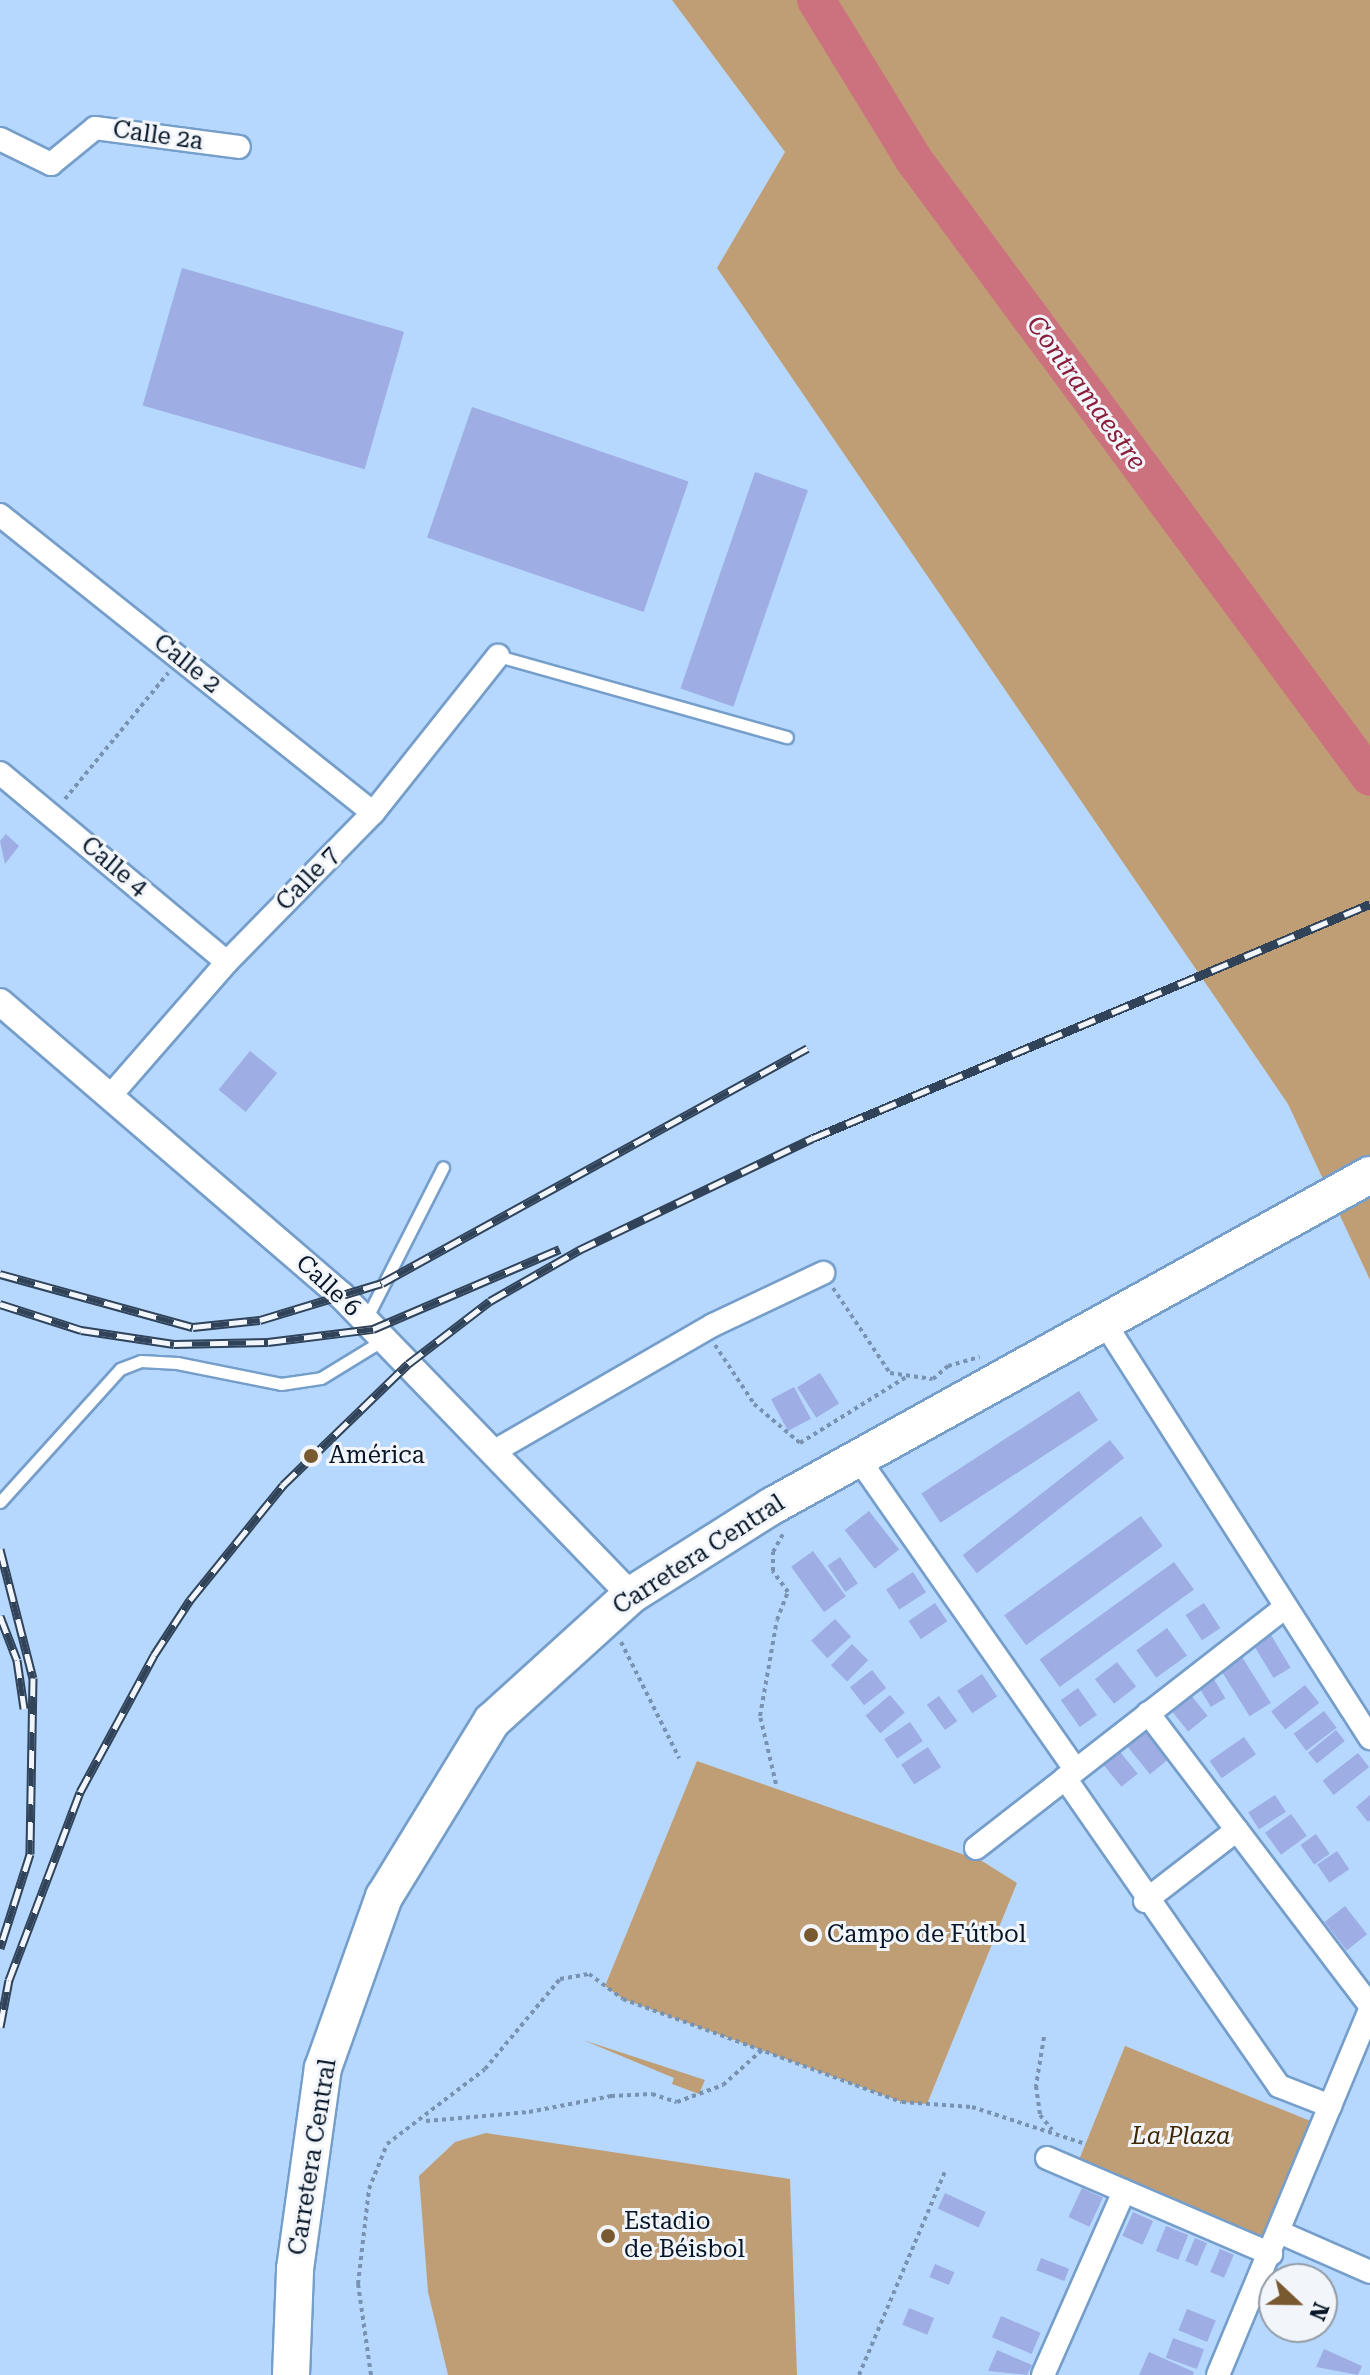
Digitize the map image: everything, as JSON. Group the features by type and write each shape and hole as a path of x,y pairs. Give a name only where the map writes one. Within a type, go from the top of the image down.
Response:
{"highway":[{"name":"Carretera Central","path":"291,2375 295,2269 323,2068 384,1897 492,1721 619,1605 858,1458 1370,1175"}],"street":[{"name":"Calle 2a","path":"0,139 51,164 95,128 239,147"},
{"name":"Calle 2","path":"0,515 373,813"},
{"name":"Calle 7","path":"111,1095 227,962 373,813 498,656"},
{"name":"Calle 4","path":"0,773 227,962"},
{"name":"Calle 6","path":"0,1002 111,1095 375,1330 493,1452 619,1605"},
{"path":"493,1452 702,1332 823,1273"},
{"path":"1104,1322 1284,1608 1370,1738"},
{"path":"858,1458 1070,1774 1145,1901 1279,2086 1330,2106"},
{"path":"976,1848 1284,1608"},
{"path":"1148,1713 1370,2007 1271,2254 1218,2375"},
{"path":"1145,1901 1237,1830"},
{"path":"1047,2158 1271,2254"},
{"path":"1043,2375 1124,2191"},
{"path":"1279,2232 1370,2272"}],"lane":[{"path":"498,656 787,737"},
{"path":"0,1502 120,1369 141,1361 177,1363 281,1384 321,1378 375,1330 443,1167"}],"path":[{"path":"51,815 180,659"},
{"path":"823,1273 890,1373 933,1379 948,1366 985,1355"},
{"path":"702,1332 770,1422 800,1443 906,1377"},
{"path":"776,1784 760,1716 777,1620 788,1592 773,1571 773,1552 796,1524"},
{"path":"619,1605 679,1758"},
{"path":"371,2375 358,2284 369,2189 387,2144 424,2122 485,2069 560,1979 589,1974 623,1999 902,2102 972,2107 1086,2144"},
{"path":"1044,2037 1038,2099 1053,2132"},
{"path":"424,2122 529,2112 611,2096 652,2094 677,2102 723,2085 762,2050"},
{"path":"859,2375 945,2171"}],"green space":[{"path":"672,0 1370,0 1370,1280 1288,1104 717,268 785,152"},
{"name":"Campo de Fútbol","path":"697,1761 982,1861 1017,1883 927,2104 902,2102 623,1999 605,1986"},
{"path":"583,2040 705,2080 699,2094 672,2084 674,2078"},
{"name":"La Plaza","path":"1125,2046 1310,2121 1262,2240 1077,2165"},
{"name":"Estadio de Béisbol","path":"486,2133 790,2179 797,2375 448,2375 428,2292 419,2176 455,2142"}],"building":[{"path":"182,268 404,332 365,469 143,405"},
{"path":"472,407 689,482 644,612 427,537"},
{"path":"755,472 808,490 733,707 680,689"},
{"path":"6,834 19,846 5,864 0,841"},
{"path":"250,1051 277,1073 246,1112 219,1090"},
{"path":"820,1373 839,1404 816,1418 797,1387"},
{"path":"794,1387 811,1419 788,1431 771,1399"},
{"path":"1079,1391 1098,1420 940,1523 921,1493"},
{"path":"1110,1440 1124,1458 977,1573 963,1555"},
{"path":"869,1511 899,1550 875,1569 845,1530"},
{"path":"1141,1516 1163,1546 1026,1645 1004,1615"},
{"path":"813,1551 846,1596 824,1612 791,1567"},
{"path":"840,1557 858,1584 845,1592 828,1565"},
{"path":"1174,1562 1194,1590 1060,1687 1040,1660"},
{"path":"913,1572 926,1592 899,1610 886,1589"},
{"path":"935,1603 947,1621 921,1639 908,1621"},
{"path":"1204,1603 1220,1628 1202,1640 1186,1615"},
{"path":"835,1619 851,1637 827,1658 811,1640"},
{"path":"1167,1628 1187,1656 1156,1678 1136,1650"},
{"path":"1268,1630 1291,1668 1274,1678 1251,1640"},
{"path":"852,1644 868,1660 847,1681 831,1665"},
{"path":"1239,1652 1271,1703 1250,1716 1218,1665"},
{"path":"1117,1662 1136,1686 1114,1704 1095,1679"},
{"path":"872,1670 886,1688 864,1705 850,1687"},
{"path":"982,1674 997,1696 972,1713 957,1691"},
{"path":"1212,1676 1225,1698 1211,1707 1197,1685"},
{"path":"1305,1685 1319,1703 1285,1730 1271,1711"},
{"path":"1078,1688 1097,1715 1080,1727 1061,1700"},
{"path":"1190,1694 1208,1716 1188,1731 1171,1710"},
{"path":"890,1695 905,1713 880,1733 865,1716"},
{"path":"939,1696 957,1721 945,1730 927,1705"},
{"path":"1324,1711 1337,1728 1306,1751 1294,1734"},
{"path":"910,1722 923,1741 897,1758 884,1739"},
{"path":"1142,1728 1168,1760 1150,1774 1124,1742"},
{"path":"1336,1730 1345,1741 1317,1764 1308,1753"},
{"path":"1244,1737 1256,1754 1222,1778 1210,1761"},
{"path":"928,1747 941,1767 914,1785 901,1764"},
{"path":"1117,1748 1138,1774 1121,1787 1101,1761"},
{"path":"1358,1753 1369,1767 1334,1795 1323,1781"},
{"path":"1275,1795 1286,1812 1259,1829 1248,1812"},
{"path":"1370,1795 1370,1820 1368,1822 1356,1807"},
{"path":"1291,1814 1307,1836 1281,1855 1265,1833"},
{"path":"1316,1834 1330,1854 1314,1865 1300,1845"},
{"path":"1337,1851 1349,1869 1329,1883 1317,1864"},
{"path":"1345,1906 1367,1934 1347,1950 1325,1922"},
{"path":"1082,2188 1103,2198 1089,2227 1068,2217"},
{"path":"945,2193 986,2212 979,2227 938,2208"},
{"path":"1133,2212 1153,2221 1143,2245 1122,2236"},
{"path":"1166,2226 1188,2235 1178,2260 1156,2251"},
{"path":"1195,2238 1207,2243 1197,2266 1185,2261"},
{"path":"1220,2249 1234,2255 1224,2278 1210,2272"},
{"path":"1041,2258 1069,2269 1064,2281 1036,2270"},
{"path":"935,2264 954,2272 949,2285 930,2277"},
{"path":"909,2308 934,2318 927,2335 902,2325"},
{"path":"1187,2309 1216,2321 1207,2342 1178,2330"},
{"path":"1001,2316 1041,2333 1032,2354 992,2337"},
{"path":"1173,2338 1204,2349 1197,2369 1166,2358"},
{"path":"1324,2349 1362,2366 1358,2375 1316,2367"},
{"path":"997,2350 1032,2365 1027,2375 988,2371"},
{"path":"1149,2352 1194,2372 1193,2375 1139,2375"}],"waterway":[{"name":"Contramaestre","path":"816,0 914,160 1370,777"}],"railway":[{"path":"0,2027 9,1980 80,1792 154,1655 190,1600 283,1485 408,1364 490,1301 579,1250 813,1138 1370,904"},
{"path":"0,1274 193,1327 260,1320 382,1283 807,1048"},
{"path":"0,1304 81,1330 174,1344 268,1342 373,1329 560,1249"},
{"path":"0,1549 33,1678 30,1854 0,1948"},
{"path":"0,1616 17,1660 24,1708"}],"place":[{"name":"América","path":"311,1456"},
{"name":"Campo de Fútbol","path":"811,1935"},
{"name":"Estadio de Béisbol","path":"608,2236"}]}
